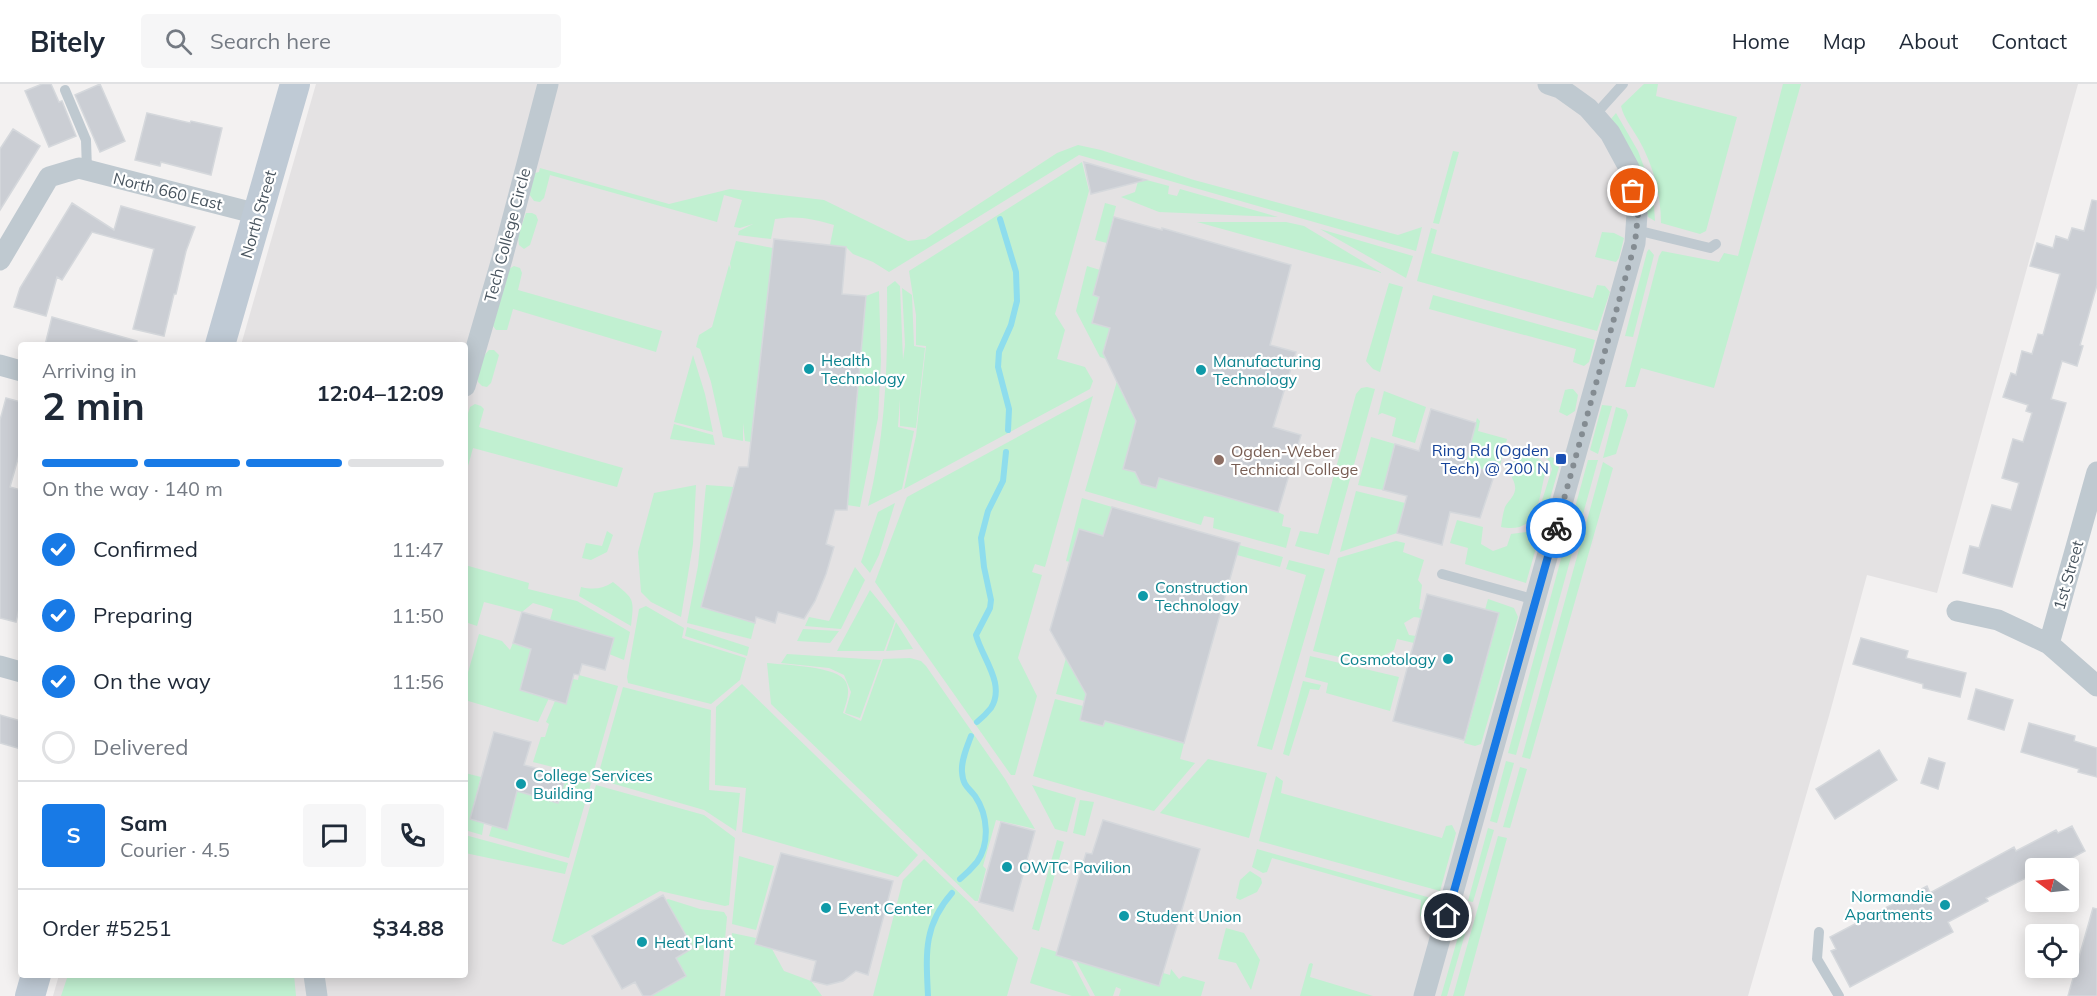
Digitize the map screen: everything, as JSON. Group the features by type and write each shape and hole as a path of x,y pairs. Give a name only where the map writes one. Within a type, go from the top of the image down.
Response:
{"main road":[{"name":"North Street","path":"221,342 295,84"},
{"path":"30,996 35,978"}],"street":[{"name":"Tech College Circle","path":"468,376 502,259 548,84"},
{"path":"1424,996 1635,243 1638,214 1629,168 1610,134 1595,115 1560,88 1548,84"},
{"name":"North 660 East","path":"83,169 258,214"},
{"path":"0,260 49,177 83,169"},
{"path":"0,365 18,370"},
{"name":"1st Street","path":"2049,644 2097,472"},
{"path":"1958,611 1998,620 2049,644 2097,686"},
{"path":"0,666 18,671"},
{"path":"314,978 317,996"}],"lane":[{"path":"1595,115 1623,84"},
{"path":"65,90 86,140 83,169"},
{"path":"1636,230 1710,248 1716,244"},
{"path":"1442,574 1536,600"},
{"path":"1819,932 1817,959 1839,996"}],"shaded area":[{"name":"Ogden-Weber Technical College","path":"316,84 2078,84 1937,593 1867,575 1748,996 53,996 58,978 468,978 468,342 242,342"}],"green space":[{"path":"1644,84 1658,84 1656,96 1737,117 1706,231 1700,234 1661,223 1660,201 1652,170 1621,106"},
{"path":"1783,84 1801,84 1714,388 1641,368 1635,387 1625,387 1662,251 1719,262 1724,253 1738,256"},
{"path":"1616,113 1638,151 1653,191 1655,221 1648,217 1641,179 1611,119"},
{"path":"1078,145 1101,150 1194,180 1398,235 1422,227 1416,251 1079,155 889,272 853,254 846,247 830,245 834,225 819,221 798,218 775,219 771,239 738,235 739,231 753,224 740,228 734,227 742,200 724,195 717,222 550,175 544,198 540,202 534,201 529,194 535,173 539,172 540,168 669,204 730,189 824,200 908,241 925,239 1057,153"},
{"path":"1453,151 1459,152 1439,224 1433,223"},
{"path":"1082,162 1089,191 1055,314 1065,330 1057,359 1085,367 1093,381 1090,389 904,489 916,436 926,346 916,345 916,315 909,271"},
{"path":"1139,178 1169,186 1168,194 1177,196 1180,189 1278,217 1159,212 1121,197 1135,192"},
{"path":"1105,203 1116,206 1107,243 1095,240"},
{"path":"526,213 536,215 538,220 530,245 524,249 519,245 518,236"},
{"path":"1197,222 1286,222 1304,226 1382,273"},
{"path":"1431,228 1437,230 1431,253 1593,298 1597,285 1605,286 1610,292 1597,331 1417,281"},
{"path":"1320,229 1413,256 1406,278"},
{"path":"1602,232 1614,233 1624,238 1616,262 1595,257"},
{"path":"736,241 773,248 751,442 745,441 743,423 743,441 723,437 711,382 700,349 696,347 699,335 712,327 729,265 731,270 730,263"},
{"path":"1649,249 1654,255 1633,337 1625,336 1647,252"},
{"path":"514,266 520,268 522,273 518,290 662,331 656,352 513,309 507,330 496,330 493,326 509,269"},
{"path":"1087,266 1100,270 1093,295 1099,297 1092,323 1110,328 1104,349 1108,351 1106,359 1100,357 1076,311"},
{"path":"895,281 900,286 903,360 905,345 902,288 912,295 914,346 925,348 916,428 900,426 900,399 898,427 914,431 902,489 868,506 879,452 885,397 887,287"},
{"path":"1389,283 1403,287 1380,372 1373,369 1366,361"},
{"path":"879,291 881,361 878,418 860,507 847,505 866,296"},
{"path":"1433,295 1595,340 1589,362 1584,366 1573,362 1576,349 1429,309"},
{"path":"489,350 494,350 499,355 491,383 487,387 478,382 478,378 482,361"},
{"path":"693,355 705,394 713,432 674,422"},
{"path":"1117,381 1137,423 1135,472 1141,484 1156,488 1159,478 1278,512 1284,515 1282,526 1291,528 1286,548 1213,528 1214,518 1204,516 1201,525 1085,491"},
{"path":"1361,388 1375,389 1329,555 1295,546 1300,531 1318,534 1356,394"},
{"path":"1573,389 1578,395 1575,411 1567,416 1559,412 1565,390"},
{"path":"1384,391 1426,407 1415,443 1392,436 1396,418 1382,413 1378,415"},
{"path":"1093,396 1045,567 1035,564 1032,572 1042,575 1018,658 1037,696 1015,775 1011,775 875,582 907,497"},
{"path":"475,404 484,409 479,427 623,468 617,487 473,448 468,466 470,407"},
{"path":"1602,405 1612,406 1598,454 1590,450"},
{"path":"1616,407 1626,410 1628,415 1616,454 1603,458"},
{"path":"1477,418 1480,421 1478,431 1507,439 1498,473 1465,465"},
{"path":"674,424 713,435 715,445 670,439"},
{"path":"1371,437 1395,444 1383,490 1358,485"},
{"path":"1541,454 1554,458 1553,464 1559,467 1526,583 1465,564 1468,548 1450,543 1457,520 1483,527 1481,544 1493,551 1507,546 1511,534 1526,532 1534,526 1552,469 1549,461"},
{"path":"1521,456 1537,458 1545,466 1539,502 1530,520 1523,525 1514,528 1501,527 1505,507 1515,490 1510,474 1511,466"},
{"path":"1588,460 1598,460 1516,755 1508,753"},
{"path":"1603,462 1613,468 1530,759 1522,757"},
{"path":"696,485 693,544 681,617 651,602 641,592 638,552 654,493"},
{"path":"706,485 734,487 702,607 755,623 751,639 687,623 698,566"},
{"path":"1356,491 1405,503 1397,533 1340,552"},
{"path":"1082,498 1112,507 1103,536 1079,529 1070,562 1066,561"},
{"path":"895,503 879,555 870,573 861,562 878,512"},
{"path":"607,531 613,535 607,552 591,560 582,558 586,543 602,546"},
{"path":"1396,541 1405,543 1403,552 1424,560 1418,580 1422,585 1419,609 1423,610 1421,618 1414,617 1404,623 1409,635 1416,636 1414,643 1397,639 1394,650 1370,664 1313,651 1338,558"},
{"path":"1239,545 1283,557 1280,567 1237,555"},
{"path":"1289,560 1325,569 1272,750 1257,746 1306,575 1286,569"},
{"path":"468,566 529,583 528,589 577,601 630,632 624,660 609,654 613,638 550,620 553,609 533,603 522,612 484,602 477,626 468,623"},
{"path":"855,567 865,580 841,629 805,626 809,617 829,621"},
{"path":"613,582 631,600 633,610 631,626 579,596 581,587 598,588"},
{"path":"870,590 895,621 884,651 837,651"},
{"path":"1488,599 1514,608 1518,617 1481,744 1475,746 1464,743 1499,614 1485,610"},
{"path":"646,606 684,628 682,638 746,658 740,680 711,704 628,683 627,677 639,609"},
{"path":"896,622 913,649 886,651"},
{"path":"687,627 749,647 747,656 685,636"},
{"path":"803,629 839,631 830,643 797,641"},
{"path":"479,634 502,641 510,650 513,643 531,649 520,690 549,698 538,722 468,701 468,672"},
{"path":"787,654 881,660 860,718 845,713 851,692 844,675 829,668 781,663"},
{"path":"1310,656 1399,677 1390,711 1326,693 1328,683 1305,677"},
{"path":"910,658 921,661 926,666 1005,779 1035,829 996,820 983,866 986,869 978,901 975,901 771,704 767,663 822,669 841,677 846,682 848,694 843,713 861,721 883,659"},
{"path":"1066,658 1086,694 1085,701 1056,694"},
{"path":"579,675 618,686 592,777 533,762 541,737 545,737 549,724 546,722 555,701 566,704 573,679 578,680"},
{"path":"1303,681 1321,685 1319,690 1310,689 1289,756 1283,754"},
{"path":"742,684 918,855 898,877 742,832 746,788 715,785 716,707"},
{"path":"623,687 711,710 709,790 740,793 736,831 704,810 597,779"},
{"path":"1055,699 1083,706 1080,721 1103,726 1106,718 1116,721 1117,724 1184,743 1180,759 1195,763 1154,811 1033,776"},
{"path":"1208,759 1267,773 1249,838 1160,813"},
{"path":"1506,761 1514,763 1497,823 1490,821"},
{"path":"1520,767 1527,769 1510,828 1503,827"},
{"path":"468,774 481,777 470,818 484,823 482,835 468,831"},
{"path":"566,776 591,783 569,858 489,836 492,826 507,829 517,791 558,803"},
{"path":"1276,776 1283,781 1281,793 1442,838 1446,826 1452,825 1456,833 1440,891 1259,841"},
{"path":"596,785 704,815 735,838 729,905 660,891 563,945 552,941"},
{"path":"1032,785 1076,798 1067,832 1055,829"},
{"path":"1080,800 1094,802 1085,836 1073,833"},
{"path":"1488,828 1494,830 1473,902 1468,901"},
{"path":"468,836 568,863 565,874 468,854"},
{"path":"1498,836 1507,838 1464,996 1453,996"},
{"path":"1057,840 1064,842 1039,931 1032,929"},
{"path":"1257,849 1438,900 1430,915 1424,917 1420,916 1421,900 1272,858 1267,872 1263,873 1252,867"},
{"path":"739,856 774,866 756,930 732,924"},
{"path":"924,859 972,905 1018,958 1007,996 873,996 903,880"},
{"path":"1250,871 1261,878 1262,883 1257,892 1240,900 1236,898 1240,880"},
{"path":"666,900 700,909 724,912 727,917 720,996 651,996 685,976 676,958 693,948"},
{"path":"1466,909 1472,910 1447,996 1441,996"},
{"path":"1226,928 1244,933 1260,960 1251,990 1236,963 1218,959"},
{"path":"732,933 756,938 755,944 772,949 784,971 811,981 822,996 725,996"},
{"path":"1041,947 1057,952 1056,955 1071,959 1090,996 1072,996 1030,983"},
{"path":"1076,961 1159,986 1163,973 1170,975 1171,969 1179,979 1183,976 1205,982 1201,996 1119,996 1121,989 1116,987 1113,996 1095,996"},
{"path":"1311,963 1313,964 1310,977 1373,996 1300,996"},
{"path":"67,978 294,978 296,996 61,996"}],"building":[{"path":"42,84 51,84 59,102 62,101 76,136 49,147 25,91"},
{"path":"100,84 125,141 100,152 75,95"},
{"path":"147,113 222,128 211,175 161,162 160,166 135,160"},
{"path":"13,129 40,146 0,210 0,149"},
{"path":"1084,162 1146,180 1091,194"},
{"path":"2092,200 2097,201 2097,285 2080,345 2083,346 2077,366 2062,361 2051,399 2066,403 2012,587 1963,573 1970,546 1979,548 1992,505 2011,510 2019,483 2002,478 2013,439 2023,442 2032,413 2026,411 2028,405 2003,397 2011,373 2016,375 2022,351 2032,354 2038,334 2043,335 2060,274 2030,266 2037,243 2053,248 2056,236 2068,240 2072,228 2084,231"},
{"path":"72,203 114,230 121,206 195,227 186,251 164,336 133,329 154,249 92,232 62,280 57,277 46,316 14,307 20,288"},
{"name":"Manufacturing Technology","path":"1114,217 1162,230 1162,228 1291,265 1270,345 1296,352 1273,427 1301,435 1278,512 1159,478 1156,488 1141,484 1135,472 1123,469 1136,421 1103,353 1110,328 1092,323 1099,297 1093,295"},
{"name":"Health Technology","path":"774,239 846,247 842,294 866,296 847,510 835,510 826,544 834,547 826,574 815,601 804,619 778,612 775,623 756,617 755,623 701,607 739,467 748,467"},
{"path":"52,317 137,341 137,342 46,342"},
{"path":"6,398 18,401 18,459 10,487 18,489 18,614 16,622 0,618 0,420"},
{"path":"1431,409 1476,423 1465,465 1495,473 1480,518 1450,512 1442,545 1397,533 1407,496 1383,490 1395,444 1419,451"},
{"name":"Construction Technology","path":"1112,507 1240,543 1184,743 1105,721 1103,726 1080,720 1086,694 1050,630 1079,529 1103,536"},
{"name":"Cosmotology","path":"1427,594 1499,613 1464,740 1393,721"},
{"path":"522,612 614,638 605,670 582,664 579,675 574,674 566,704 520,690 531,649 513,643"},
{"path":"1861,638 1908,651 1906,658 1966,673 1960,697 1923,688 1923,684 1853,664"},
{"path":"1976,689 2013,700 2004,730 1968,719"},
{"path":"0,715 18,720 18,748 0,743"},
{"path":"2029,723 2075,736 2074,741 2097,748 2097,777 2078,772 2079,769 2021,752"},
{"name":"College Services Building","path":"494,732 531,742 524,765 566,776 558,803 517,791 507,830 470,819"},
{"path":"1879,750 1897,780 1835,819 1816,789"},
{"path":"1929,758 1945,763 1938,789 1921,783"},
{"name":"Student Union","path":"1103,820 1200,849 1159,986 1056,955 1086,853 1092,854"},
{"name":"OWTC Pavilion","path":"1001,822 1035,831 1013,911 979,902"},
{"name":"Normandie Apartments","path":"2072,826 2085,851 2072,858 2025,858 2025,878 1986,898 1988,901 1948,922 1953,932 1850,987 1831,951 1836,949 1830,937 1927,886 1930,893 2014,847 2016,851 2056,830 2058,833"},
{"name":"Event Center","path":"781,853 893,881 868,975 856,971 843,981 827,985 811,981 816,961 755,944"},
{"name":"Heat Plant","path":"663,895 693,948 676,958 686,976 651,996 643,996 635,982 622,989 592,936"},
{"path":"2093,908 2097,909 2097,996 2068,996 2073,978 2079,978 2079,957"}],"waterway":[{"path":"1000,219 1016,272 1017,301 1011,325 999,352 998,367 1009,409 1008,430"},
{"path":"977,722 991,708 996,690 976,635 990,608 991,600 981,538 988,511 1003,481 1006,452"},
{"path":"960,879 977,862 986,838 983,812 963,777 963,758 971,736"},
{"path":"928,996 928,941 936,917 952,893"}],"way so far":[{"path":"1556,528 1635,243 1638,214 1633,191"}],"place":[{"name":"Health Technology","path":"809,369"},
{"name":"Manufacturing Technology","path":"1201,370"},
{"name":"Ring Rd (Ogden Tech) @ 200 N","path":"1561,459"},
{"name":"Ogden-Weber Technical College","path":"1219,460"},
{"name":"Construction Technology","path":"1143,596"},
{"name":"Cosmotology","path":"1448,659"},
{"name":"College Services Building","path":"521,784"},
{"name":"OWTC Pavilion","path":"1007,867"},
{"name":"Normandie Apartments","path":"1945,905"},
{"name":"Event Center","path":"826,908"},
{"name":"Student Union","path":"1124,916"},
{"name":"Heat Plant","path":"642,942"}],"route":[{"path":"1447,916 1556,528"}]}
